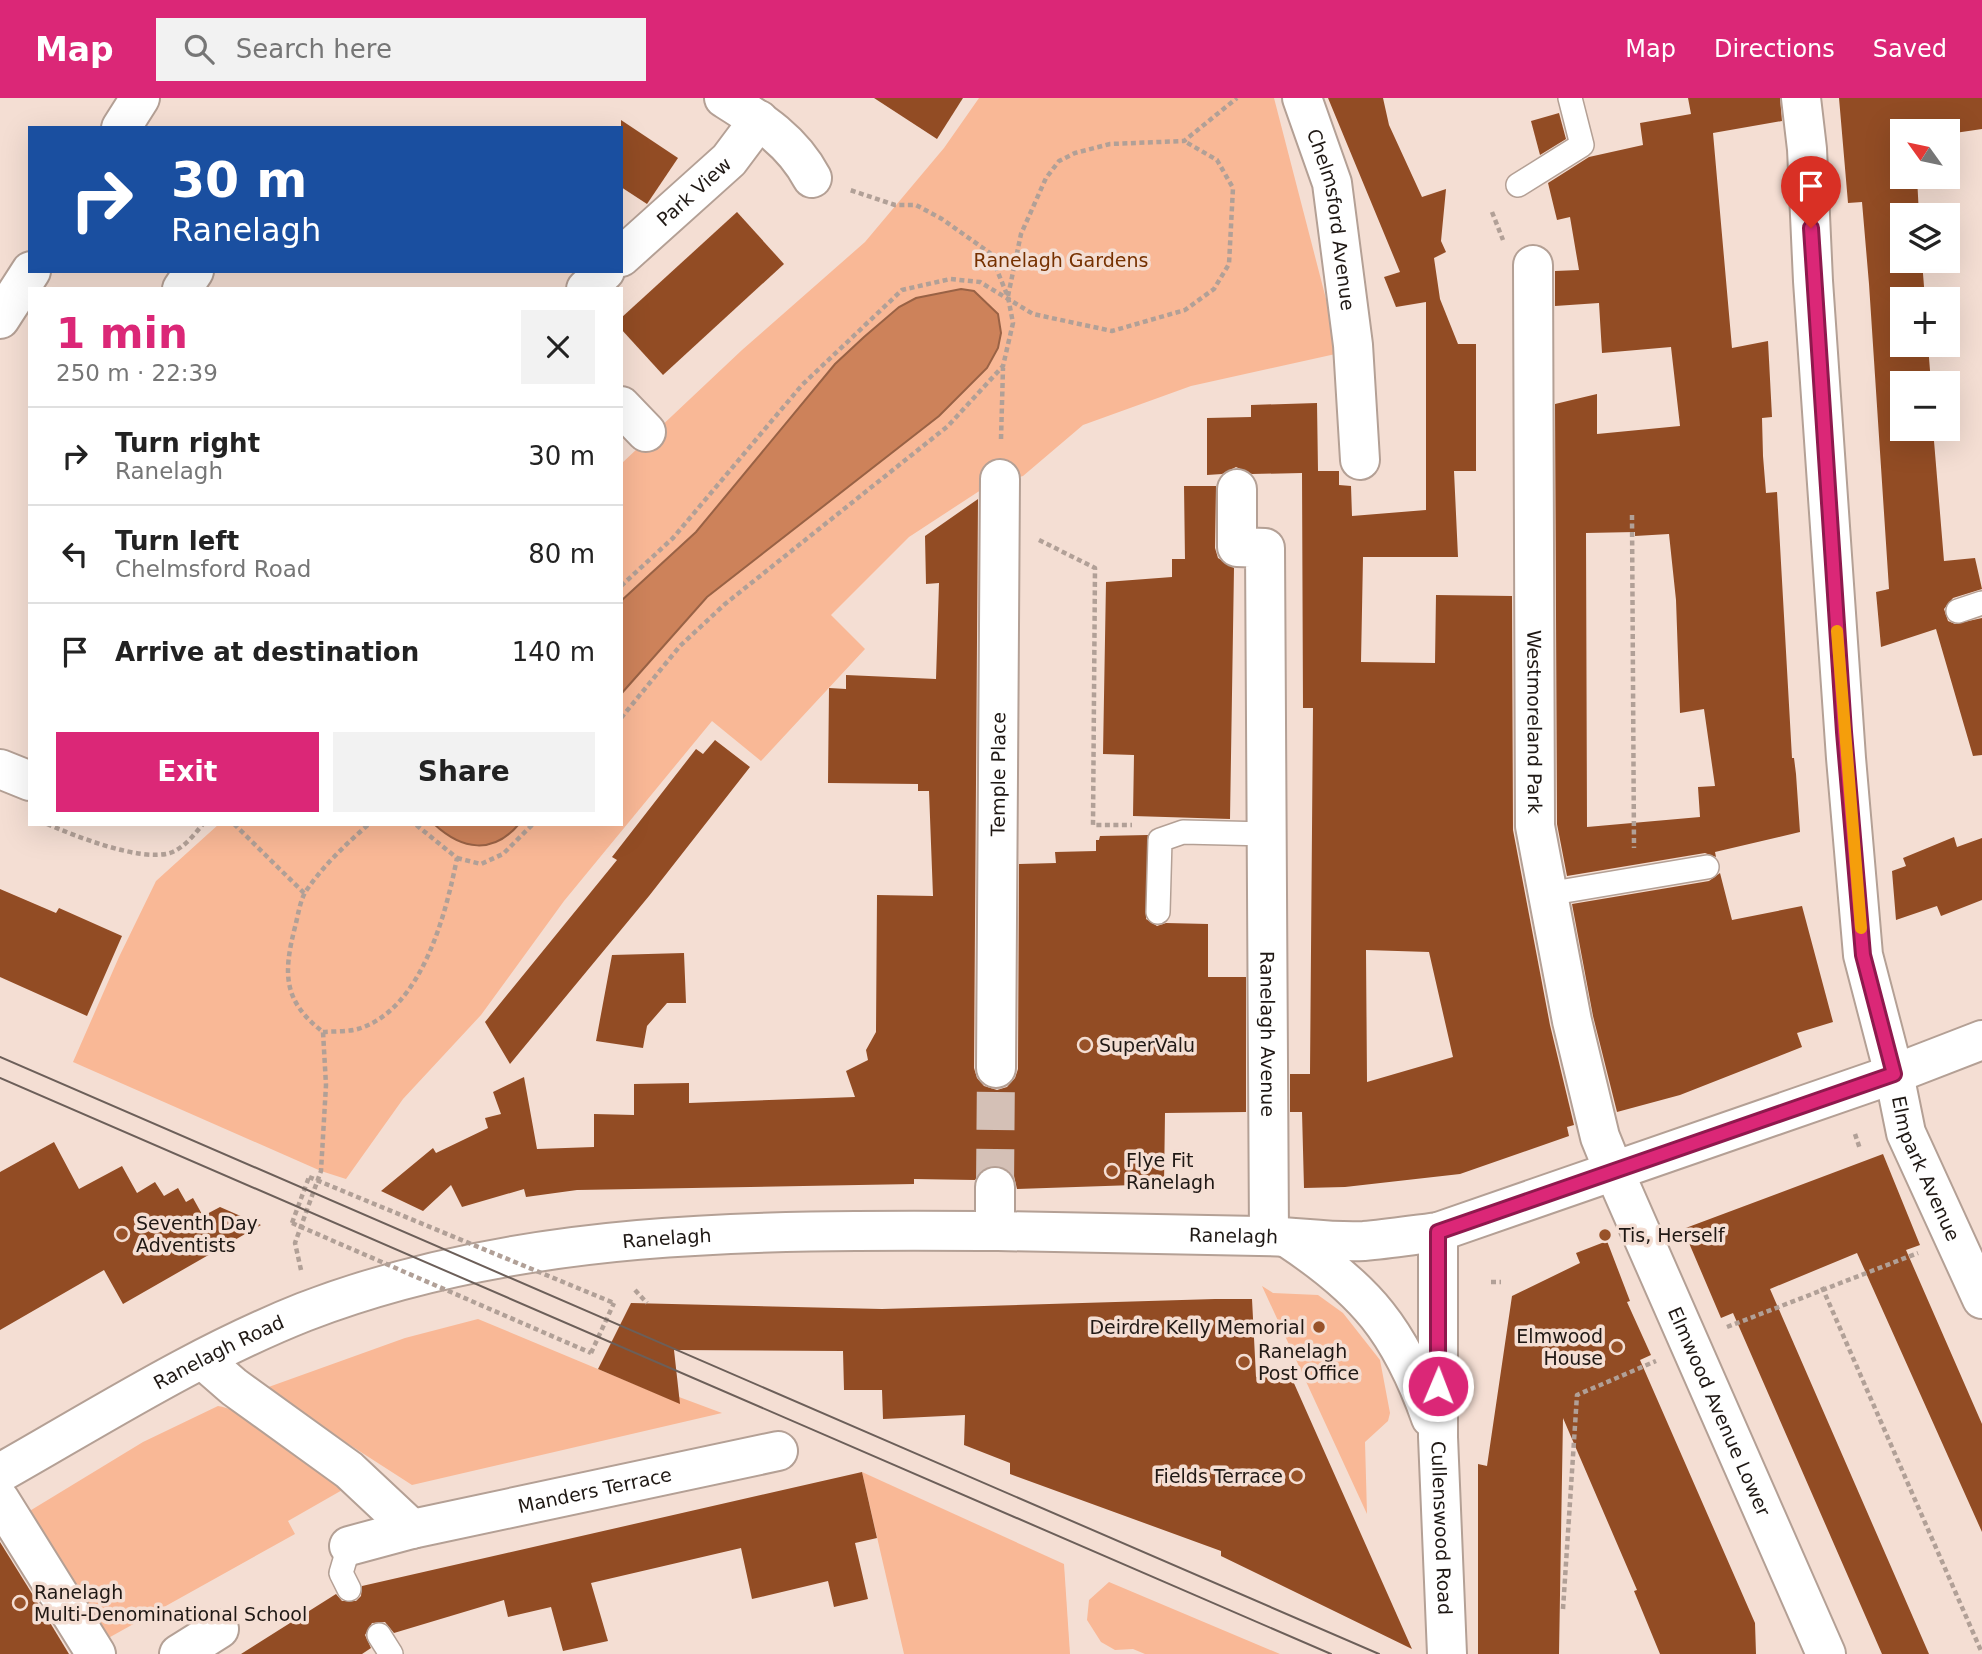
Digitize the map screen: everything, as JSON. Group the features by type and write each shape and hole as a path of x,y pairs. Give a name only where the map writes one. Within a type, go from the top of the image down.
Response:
{"street":[{"path":"122,126 140,98"},
{"path":"724,98 759,120 801,157 812,178"},
{"name":"Chelmsford Avenue","path":"1302,98 1332,183 1353,345 1360,460"},
{"name":"Elmpark Avenue","path":"1801,98 1807,149 1845,744 1863,955 1894,1074 1906,1133 1982,1299"},
{"name":"Park View","path":"623,255 729,160 759,120"},
{"name":"Westmoreland Park","path":"1533,265 1535,826 1578,1047 1600,1137 1613,1169"},
{"path":"588,287 603,273"},
{"name":"Temple Place","path":"996,1068 1000,479"},
{"name":"Ranelagh Avenue","path":"1237,489 1237,547 1265,548 1268,834 1279,1237"},
{"path":"0,769 28,780"},
{"name":"Ranelagh","path":"453,1269 565,1247 629,1240 995,1231 1362,1241 1438,1232 1613,1169 1894,1074 1982,1040"},
{"name":"Elmwood Avenue Lower","path":"1613,1169 1826,1654"},
{"path":"995,1187 995,1231"},
{"name":"Cullenswood Road","path":"1438,1232 1438,1437 1447,1654"},
{"path":"1279,1237 1328,1265 1368,1300 1406,1357 1438,1437"},
{"name":"Ranelagh Road","path":"0,1473 203,1360 302,1313 386,1284 453,1269"},
{"path":"203,1360 234,1387 349,1469 412,1528"},
{"name":"Manders Terrace","path":"349,1546 412,1528 778,1451"},
{"path":"0,1500 96,1654"},
{"path":"179,1654 219,1629"}],"lane":[{"path":"1518,185 1582,145 1570,98"},
{"path":"1958,611 1982,603"},
{"path":"1158,912 1160,840 1183,832 1268,834"},
{"path":"1547,894 1707,867"},
{"path":"349,1546 341,1573 349,1589"}],"path":[{"path":"1184,141 1237,98"},
{"path":"623,584 673,538 802,385 901,290 950,279 980,282 1033,314 1112,331 1185,310 1213,289 1229,264 1233,188 1217,160 1184,141 1110,144 1075,153 1059,161 1046,178 1021,234 1008,297"},
{"path":"812,178 895,205 916,205 943,219 990,253 1008,297 1013,323 1003,366 1000,479"},
{"path":"623,716 680,646 725,604 948,426 1003,366"},
{"path":"1632,515 1634,822"},
{"path":"1038,540 1095,568 1093,825 1171,824 1183,832"},
{"path":"52,826 97,844 157,854 178,849 201,826"},
{"path":"236,826 304,893"},
{"path":"367,826 351,839 304,893 291,944 288,967 290,993 302,1015 323,1032 361,1028 391,1010 417,978 447,905 457,858"},
{"path":"417,826 457,858 481,864 503,855 531,826"},
{"path":"302,1274 295,1243 321,1171 326,1085 323,1032"},
{"path":"1855,1134 1860,1149"},
{"path":"309,1177 614,1303 591,1353 292,1223 309,1177"},
{"path":"1563,1609 1577,1395 1644,1368 1688,1343 1822,1287 1928,1249 1958,1246"},
{"path":"1492,1282 1502,1282"},
{"path":"1822,1287 1982,1653"},
{"path":"635,1290 647,1303"}],"green space":[{"name":"Ranelagh Gardens","path":"979,98 1274,98 1340,353 1191,386 1083,425 1023,476 987,486 909,537 831,615 865,649 761,761 712,721 564,901 481,1015 403,1099 346,1179 321,1171 73,1062 156,881 217,826 623,826 623,462 742,350 865,242 944,148"},
{"path":"1262,1286 1273,1293 1318,1295 1343,1313 1380,1360 1390,1413 1388,1421 1365,1442 1367,1514"},
{"path":"478,1319 677,1402 679,1397 722,1413 412,1485 263,1389 405,1338"},
{"path":"218,1406 249,1417 351,1485 288,1521 295,1534 103,1641 23,1515 143,1442"},
{"path":"862,1472 1064,1564 1070,1654 904,1654"},
{"path":"1109,1582 1280,1654 1145,1654 1133,1649 1115,1650 1101,1642 1087,1620 1089,1600"}],"shaded area":[{"path":"961,289 974,291 998,314 1001,333 998,348 987,368 939,416 707,597 623,692 623,599 696,532 835,364 899,307 916,298"},
{"path":"436,826 517,826 499,841 488,844 466,844"}],"building":[{"path":"874,98 963,98 937,139"},
{"path":"1328,98 1383,98 1389,125 1422,197 1446,189 1441,241 1446,252 1434,258 1440,299 1458,344 1476,344 1476,471 1454,471 1458,557 1363,557 1361,662 1435,663 1436,595 1512,596 1513,830 1550,1025 1574,1125 1567,1127 1569,1136 1460,1174 1345,1187 1304,1188 1302,1112 1290,1112 1290,1074 1310,1074 1313,708 1303,708 1302,473 1252,474 1236,467 1222,474 1207,475 1207,418 1251,417 1251,405 1317,403 1318,471 1339,471 1339,485 1351,486 1352,516 1426,510 1426,302 1396,307 1384,277 1400,272","holes":["1366,950 1429,952 1453,1057 1367,1082"]},
{"path":"1688,98 1780,98 1782,121 1713,133 1732,348 1768,341 1772,417 1762,418 1763,456 1766,493 1777,492 1792,758 1796,774 1800,832 1715,852 1716,857 1705,853 1567,876 1557,824 1555,404 1597,394 1597,434 1680,426 1671,347 1602,353 1599,303 1555,306 1555,271 1579,270 1570,217 1557,220 1548,183 1589,157 1643,145 1640,123 1691,114","holes":["1635,532 1635,536 1669,534 1676,600 1680,713 1704,709 1715,786 1698,787 1700,817 1587,827 1586,533"]},
{"path":"1839,98 1982,98 1982,129 1960,132 1960,119 1890,119 1890,189 1918,189 1918,203 1890,203 1890,273 1923,273 1924,287 1890,287 1890,357 1929,357 1930,371 1890,371 1890,441 1934,441 1944,561 1975,558 1982,589 1953,598 1944,609 1948,621 1955,624 1982,618 1982,755 1973,756 1936,629 1881,647 1876,592 1889,589 1869,284 1862,202 1848,203"},
{"path":"1559,113 1566,139 1540,155 1531,121"},
{"path":"621,120 678,158 647,204 623,188"},
{"path":"737,212 784,264 663,375 623,331 623,316"},
{"path":"1184,486 1216,486 1215,548 1218,558 1234,568 1230,819 1133,816 1134,755 1103,754 1106,582 1172,577 1172,559 1185,559"},
{"path":"978,499 974,1068 977,1078 984,1086 997,1090 1007,1087 1015,1078 1018,1069 1019,864 1056,863 1055,852 1096,851 1096,840 1099,840 1100,836 1148,835 1146,919 1157,926 1166,923 1208,924 1208,977 1246,977 1246,1112 1165,1113 1164,1184 1017,1189 1014,1176 1005,1168 994,1165 984,1168 975,1180 914,1179 914,1184 577,1190 526,1197 524,1189 462,1207 451,1185 423,1211 381,1191 433,1148 436,1153 488,1128 485,1118 501,1114 493,1092 524,1077 537,1149 594,1147 594,1114 634,1115 634,1084 689,1083 689,1103 855,1097 846,1071 868,1060 866,1050 876,1032 877,895 933,896 929,791 918,791 918,784 828,783 829,688 846,689 846,675 936,679 939,583 926,584 925,536"},
{"path":"715,740 750,767 649,896 510,1064 485,1022 617,860 612,857 696,749 703,754"},
{"path":"1954,837 1957,847 1982,838 1982,900 1941,916 1937,906 1896,920 1892,871 1906,866 1903,858"},
{"path":"1720,873 1732,920 1802,906 1833,1022 1797,1033 1802,1047 1680,1095 1617,1112 1593,1016 1572,904 1709,881"},
{"path":"0,889 56,913 59,908 122,936 87,1016 0,977"},
{"path":"684,953 686,1003 667,1003 647,1026 643,1048 596,1041 612,955"},
{"path":"54,1142 79,1189 122,1166 137,1193 155,1182 164,1196 178,1188 186,1202 193,1198 203,1216 220,1207 261,1225 123,1304 104,1270 0,1330 0,1172"},
{"path":"1883,1154 1920,1245 1906,1250 1982,1424 1982,1532 1857,1253 1770,1289 1929,1654 1882,1654 1733,1313 1721,1318 1683,1229"},
{"path":"1607,1241 1630,1301 1627,1302 1651,1355 1640,1360 1755,1623 1756,1654 1660,1654 1634,1591 1637,1590 1563,1418 1559,1654 1478,1654 1478,1464 1487,1466 1512,1296 1580,1263 1576,1253"},
{"path":"1252,1299 1256,1377 1289,1372 1412,1649 1221,1556 1221,1551 1010,1474 1010,1463 964,1445 965,1415 883,1419 882,1390 844,1390 843,1351 674,1350 680,1404 598,1369 631,1303 882,1309"},
{"path":"862,1472 877,1538 855,1543 868,1599 834,1607 828,1581 752,1599 741,1548 591,1583 608,1641 563,1651 551,1607 508,1617 504,1600 394,1633 385,1622 372,1623 365,1635 371,1648 362,1654 241,1654 336,1594 342,1601 356,1601 361,1596 362,1586"},
{"name":"Ranelagh Multi-Denominational School","path":"0,1542 49,1621 69,1654 0,1654"}],"tunnel":[{"path":"995,1187 996,1068"}],"tram line":[{"path":"0,1057 1379,1654"},
{"path":"0,1078 1331,1654"}],"slow traffic":[{"path":"1837,631 1861,928"}],"place":[{"name":"SuperValu","path":"1085,1045"},
{"name":"Flye Fit Ranelagh","path":"1112,1171"},
{"name":"Seventh Day Adventists","path":"122,1234"},
{"name":"Tis, Herself","path":"1605,1235"},
{"name":"Deirdre Kelly Memorial","path":"1319,1327"},
{"name":"Elmwood House","path":"1617,1347"},
{"name":"Ranelagh Post Office","path":"1244,1362"},
{"name":"Fields Terrace","path":"1297,1476"},
{"name":"Ranelagh Multi-Denominational School","path":"20,1603"}],"route":[{"path":"1438,1386 1438,1232 1638,1160 1894,1074 1863,955 1844,732 1811,228"}]}
